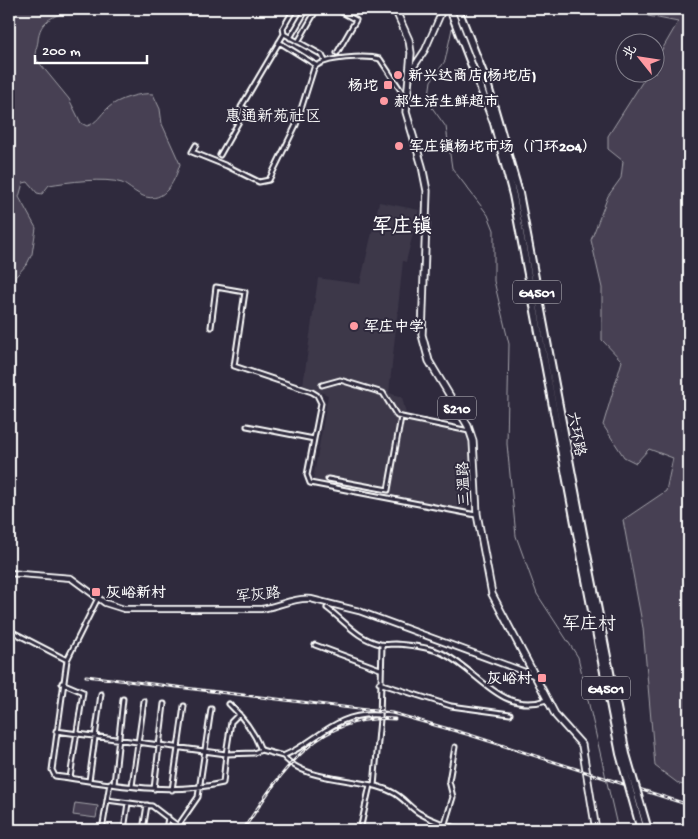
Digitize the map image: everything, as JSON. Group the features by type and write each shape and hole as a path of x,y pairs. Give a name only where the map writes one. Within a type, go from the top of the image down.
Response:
{"highway":[{"name":"六环路","path":"450,9 494,123 512,195 626,754 648,830"},
{"name":"六环路","path":"458,9 498,115 518,193 620,754 641,830"}],"main road":[{"name":"S210","path":"396,9 409,40 411,54 406,98"},
{"name":"三温路","path":"406,98 409,124 422,166 427,191 422,335 425,349 429,361 469,431 474,454 477,515 492,594 556,716 578,740 585,752 596,830"}],"street":[{"path":"220,155 246,109 241,107 284,34 283,28 294,9"},
{"path":"290,38 307,9"},
{"path":"298,42 317,9"},
{"path":"336,9 356,20 337,53"},
{"path":"409,75 425,50 443,9"},
{"path":"284,34 322,55 324,61"},
{"path":"279,42 316,65"},
{"path":"196,145 192,152 227,166 259,182 269,180 296,125 316,65 324,61 363,57 380,59 406,98"},
{"path":"211,327 216,287 245,292 234,366 317,395 321,402 307,475 310,482 477,515"},
{"path":"322,385 340,380 383,393 397,416 469,431"},
{"path":"328,479 388,490 401,417"},
{"path":"247,426 314,438"},
{"name":"军灰路","path":"9,574 71,578 83,584 98,598 111,606 124,609 205,610 270,608 305,598 311,599 359,611 536,676"},
{"path":"98,598 67,660 56,731 52,770 55,776 172,790 200,788 223,783 231,722 239,714"},
{"path":"327,608 354,633 382,645 426,648 443,654 464,666 500,696 517,703 534,704 547,700"},
{"path":"9,630 67,660"},
{"path":"315,645 380,669"},
{"path":"360,830 372,786 379,715 382,645"},
{"path":"62,683 83,692 70,778"},
{"path":"379,683 451,706 510,714"},
{"path":"89,781 101,694"},
{"path":"102,830 112,784 123,699"},
{"path":"132,786 144,701"},
{"path":"154,789 164,704"},
{"path":"229,704 256,736 261,750"},
{"path":"172,790 184,706"},
{"path":"178,826 193,805 200,788 210,709"},
{"path":"283,756 323,730 346,719 364,714 379,715"},
{"path":"56,731 226,754 254,753 261,750 283,756 290,764 301,769 331,778 345,778 391,791 403,798 418,813 466,830"},
{"path":"443,830 453,797 449,781 455,747"},
{"path":"107,800 147,805 168,817 182,830"},
{"path":"124,830 128,803"},
{"path":"143,830 147,805"},
{"path":"166,830 168,817"}],"shaded area":[{"path":"9,9 74,9 49,19 41,28 35,53 37,60 69,99 81,123 87,126 93,123 112,105 123,99 136,95 153,94 160,109 162,124 180,164 170,186 166,191 154,198 139,194 122,183 115,181 86,181 49,185 42,194 37,193 28,182 23,183 19,197 36,228 32,254 27,264 9,284"},
{"path":"641,9 689,9 689,786 679,784 655,766 643,628 623,520 666,491 673,458 649,449 636,463 624,457 603,425 622,361 602,340 602,288 591,240 608,196 621,178 623,161 608,149 608,136 642,82 666,82 666,43 678,22 648,16"},
{"path":"379,202 419,210 406,262 403,261 389,393 402,397 406,414 405,421 465,434 470,447 472,491 467,492 464,511 313,480 328,395 303,385 318,278 360,284"},
{"path":"75,803 98,806 96,818 73,815"}],"waterway":[{"path":"453,24 445,61 431,81 428,102 446,127 452,168 488,215 494,230 494,281 509,344 507,444 516,536 537,594 578,657 618,830"}],"railway":[{"path":"86,676 392,713 470,735 689,805"},
{"path":"243,830 287,768 322,736 343,726 367,720 395,719"}],"place":[{"name":"新兴达商店(杨坨店)","path":"398,75"},
{"name":"杨坨","path":"388,85"},
{"name":"郝生活生鲜超市","path":"384,101"},
{"name":"军庄镇杨坨市场（门环204）","path":"399,146"},
{"name":"军庄中学","path":"354,326"},
{"name":"灰峪新村","path":"96,592"},
{"name":"灰峪村","path":"542,678"}],"district":[{"name":"惠通新苑社区","path":"273,115"},
{"name":"军庄镇","path":"402,225"},
{"name":"军庄村","path":"589,623"}]}
